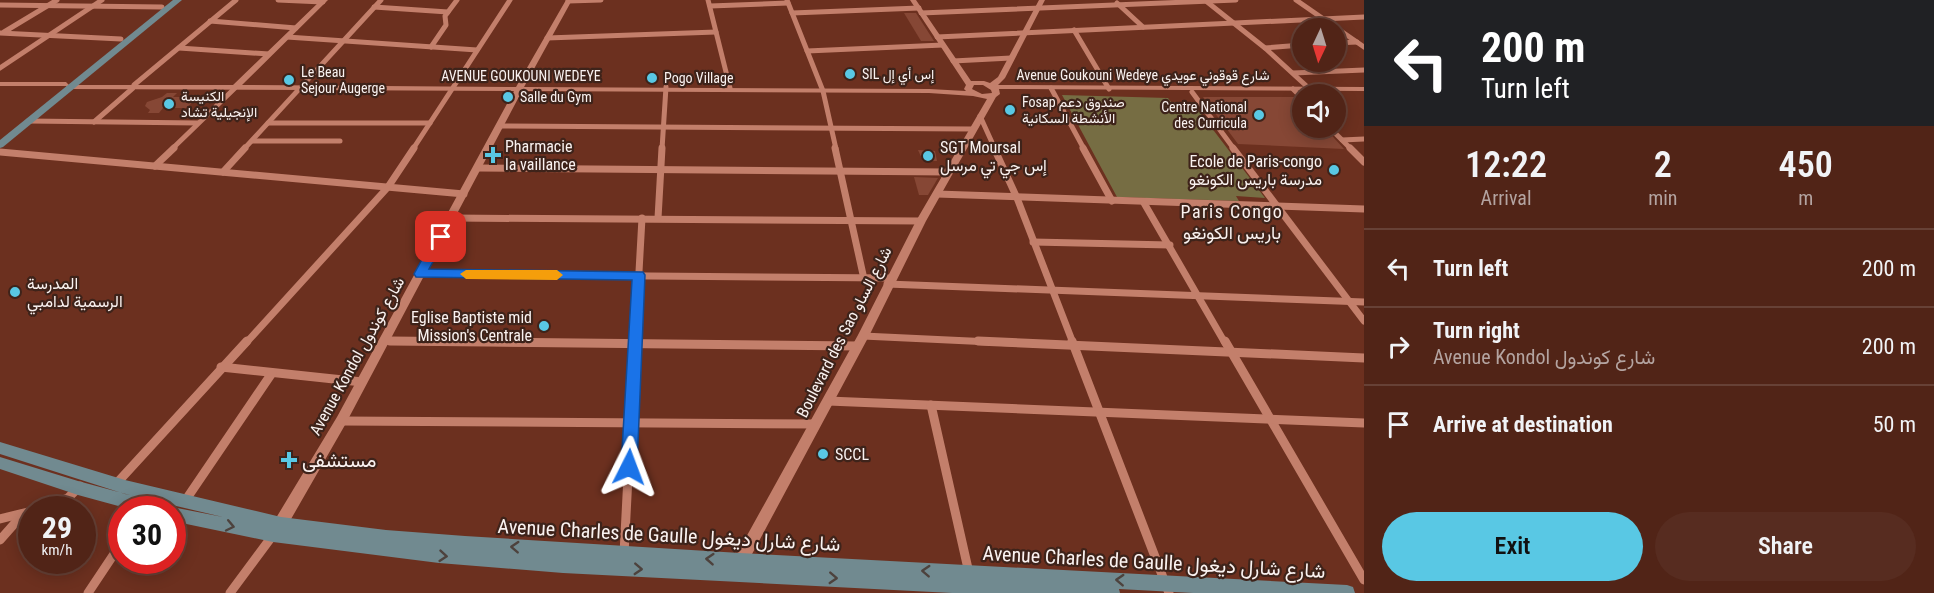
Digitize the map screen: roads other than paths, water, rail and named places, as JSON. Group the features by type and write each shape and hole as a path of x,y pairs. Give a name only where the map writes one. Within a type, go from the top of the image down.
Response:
{"main road":[{"path":"0,145 121,39 171,2"},
{"path":"0,138 171,2"},
{"name":"Avenue Charles de Gaulle شارع شارل ديغول","path":"0,448 118,496"},
{"name":"Avenue Charles de Gaulle شارع شارل ديغول","path":"0,463 84,482 116,484 165,496"},
{"name":"Avenue Charles de Gaulle شارع شارل ديغول","path":"186,501 277,529 624,554 738,567"},
{"name":"Avenue Charles de Gaulle شارع شارل ديغول","path":"186,516 439,555 564,565 738,567 1167,588 1347,593"},
{"name":"Avenue Charles de Gaulle شارع شارل ديغول","path":"970,579 1112,593"}],"street":[{"path":"0,5 7,0"},
{"path":"1,33 57,0"},
{"path":"0,68 102,0"},
{"path":"94,122 236,0"},
{"path":"278,0 324,1"},
{"path":"223,172 381,0"},
{"path":"431,47 446,25 445,19 448,12 457,0"},
{"path":"116,484 388,187 510,0"},
{"path":"569,1 601,0"},
{"path":"913,0 969,85 969,91 974,95 982,112 1167,588"},
{"path":"1022,0 1034,9"},
{"name":"Boulevard des Sao شارع الساو","path":"738,567 860,341 921,220 982,112 989,88 1001,75 1025,32 1034,9 1042,0"},
{"path":"792,13 1034,9 1116,2 1236,0"},
{"path":"1296,0 1323,18"},
{"path":"155,166 324,1"},
{"name":"Avenue Kondol شارع كوندول","path":"277,529 341,421 519,88 569,1"},
{"path":"1206,1 1265,48 1305,84"},
{"path":"0,5 92,6 171,2"},
{"path":"730,88 709,3 787,2 823,89 864,279"},
{"path":"1116,2 1143,27"},
{"path":"374,8 448,12"},
{"path":"1344,18 1364,17"},
{"path":"937,37 1292,20"},
{"path":"210,21 296,28"},
{"path":"1074,30 1109,88"},
{"path":"548,38 716,32"},
{"path":"1,33 121,39"},
{"path":"1346,34 1364,47"},
{"path":"287,37 477,50"},
{"path":"1346,42 1364,42"},
{"path":"807,51 943,45"},
{"path":"1265,48 1292,46"},
{"path":"178,48 269,54"},
{"path":"953,61 1011,58"},
{"path":"959,69 989,88"},
{"path":"1293,73 1364,70"},
{"path":"1001,75 1005,84 1013,88"},
{"name":"AVENUE GOUKOUNI WEDEYE","path":"666,88 936,88 969,85 989,88"},
{"name":"AVENUE GOUKOUNI WEDEYE","path":"0,86 730,88 945,91 974,95 989,88"},
{"path":"658,218 666,88"},
{"name":"Avenue Goukouni Wedeye شارع قوقوني عويدي","path":"989,88 1052,90 1109,88 1292,93"},
{"name":"Avenue Goukouni Wedeye شارع قوقوني عويدي","path":"989,88 1292,93"},
{"path":"1052,90 1112,201"},
{"name":"Avenue Goukouni Wedeye شارع قوقوني عويدي","path":"1346,91 1364,91"},
{"path":"1192,92 1275,206 1364,321"},
{"path":"28,121 198,123"},
{"path":"268,123 430,123"},
{"path":"500,126 972,129"},
{"path":"1342,140 1364,140"},
{"path":"1342,140 1364,162"},
{"path":"252,141 340,141"},
{"path":"0,152 464,194"},
{"path":"478,168 948,172"},
{"path":"937,194 1364,208"},
{"path":"1144,202 1364,579"},
{"path":"451,218 921,220"},
{"path":"624,554 642,218"},
{"path":"1033,242 1170,245"},
{"path":"420,274 864,279 1053,291 1364,302"},
{"path":"384,341 635,343 860,341 1074,346 1364,358"},
{"path":"221,367 362,382"},
{"path":"186,500 272,373"},
{"path":"828,401 1364,423"},
{"path":"931,405 970,579"},
{"path":"341,421 816,424"},
{"path":"70,496 84,482"},
{"path":"0,519 18,515"},
{"path":"0,540 18,523"},
{"path":"230,593 277,529"},
{"path":"88,593 108,563"}],"place":[{"name":"SIL إس أي إل","path":"850,74"},
{"name":"Pogo Village","path":"652,78"},
{"name":"Le Beau Sejour Augerge","path":"289,80"},
{"name":"Salle du Gym","path":"508,97"},
{"name":"الكنيسة الإنجيلية تشاد","path":"169,104"},
{"name":"Fosap صندوق دعم الأنشطة السكانية","path":"1010,110"},
{"name":"Centre National des Curricula","path":"1259,115"},
{"name":"Pharmacie la vaillance","path":"493,155"},
{"name":"SGT Moursal إس جي تي مرسل","path":"928,156"},
{"name":"Ecole de Paris-congo مدرسة باريس الكونغو","path":"1334,170"},
{"name":"المدرسة الرسمية لدامبي","path":"15,292"},
{"name":"Eglise Baptiste mid Mission's Centrale","path":"544,326"},
{"name":"SCCL","path":"823,454"},
{"name":"مستشفى","path":"289,460"}],"district":[{"name":"Paris Congo باريس الكونغو","path":"1232,221"}]}
